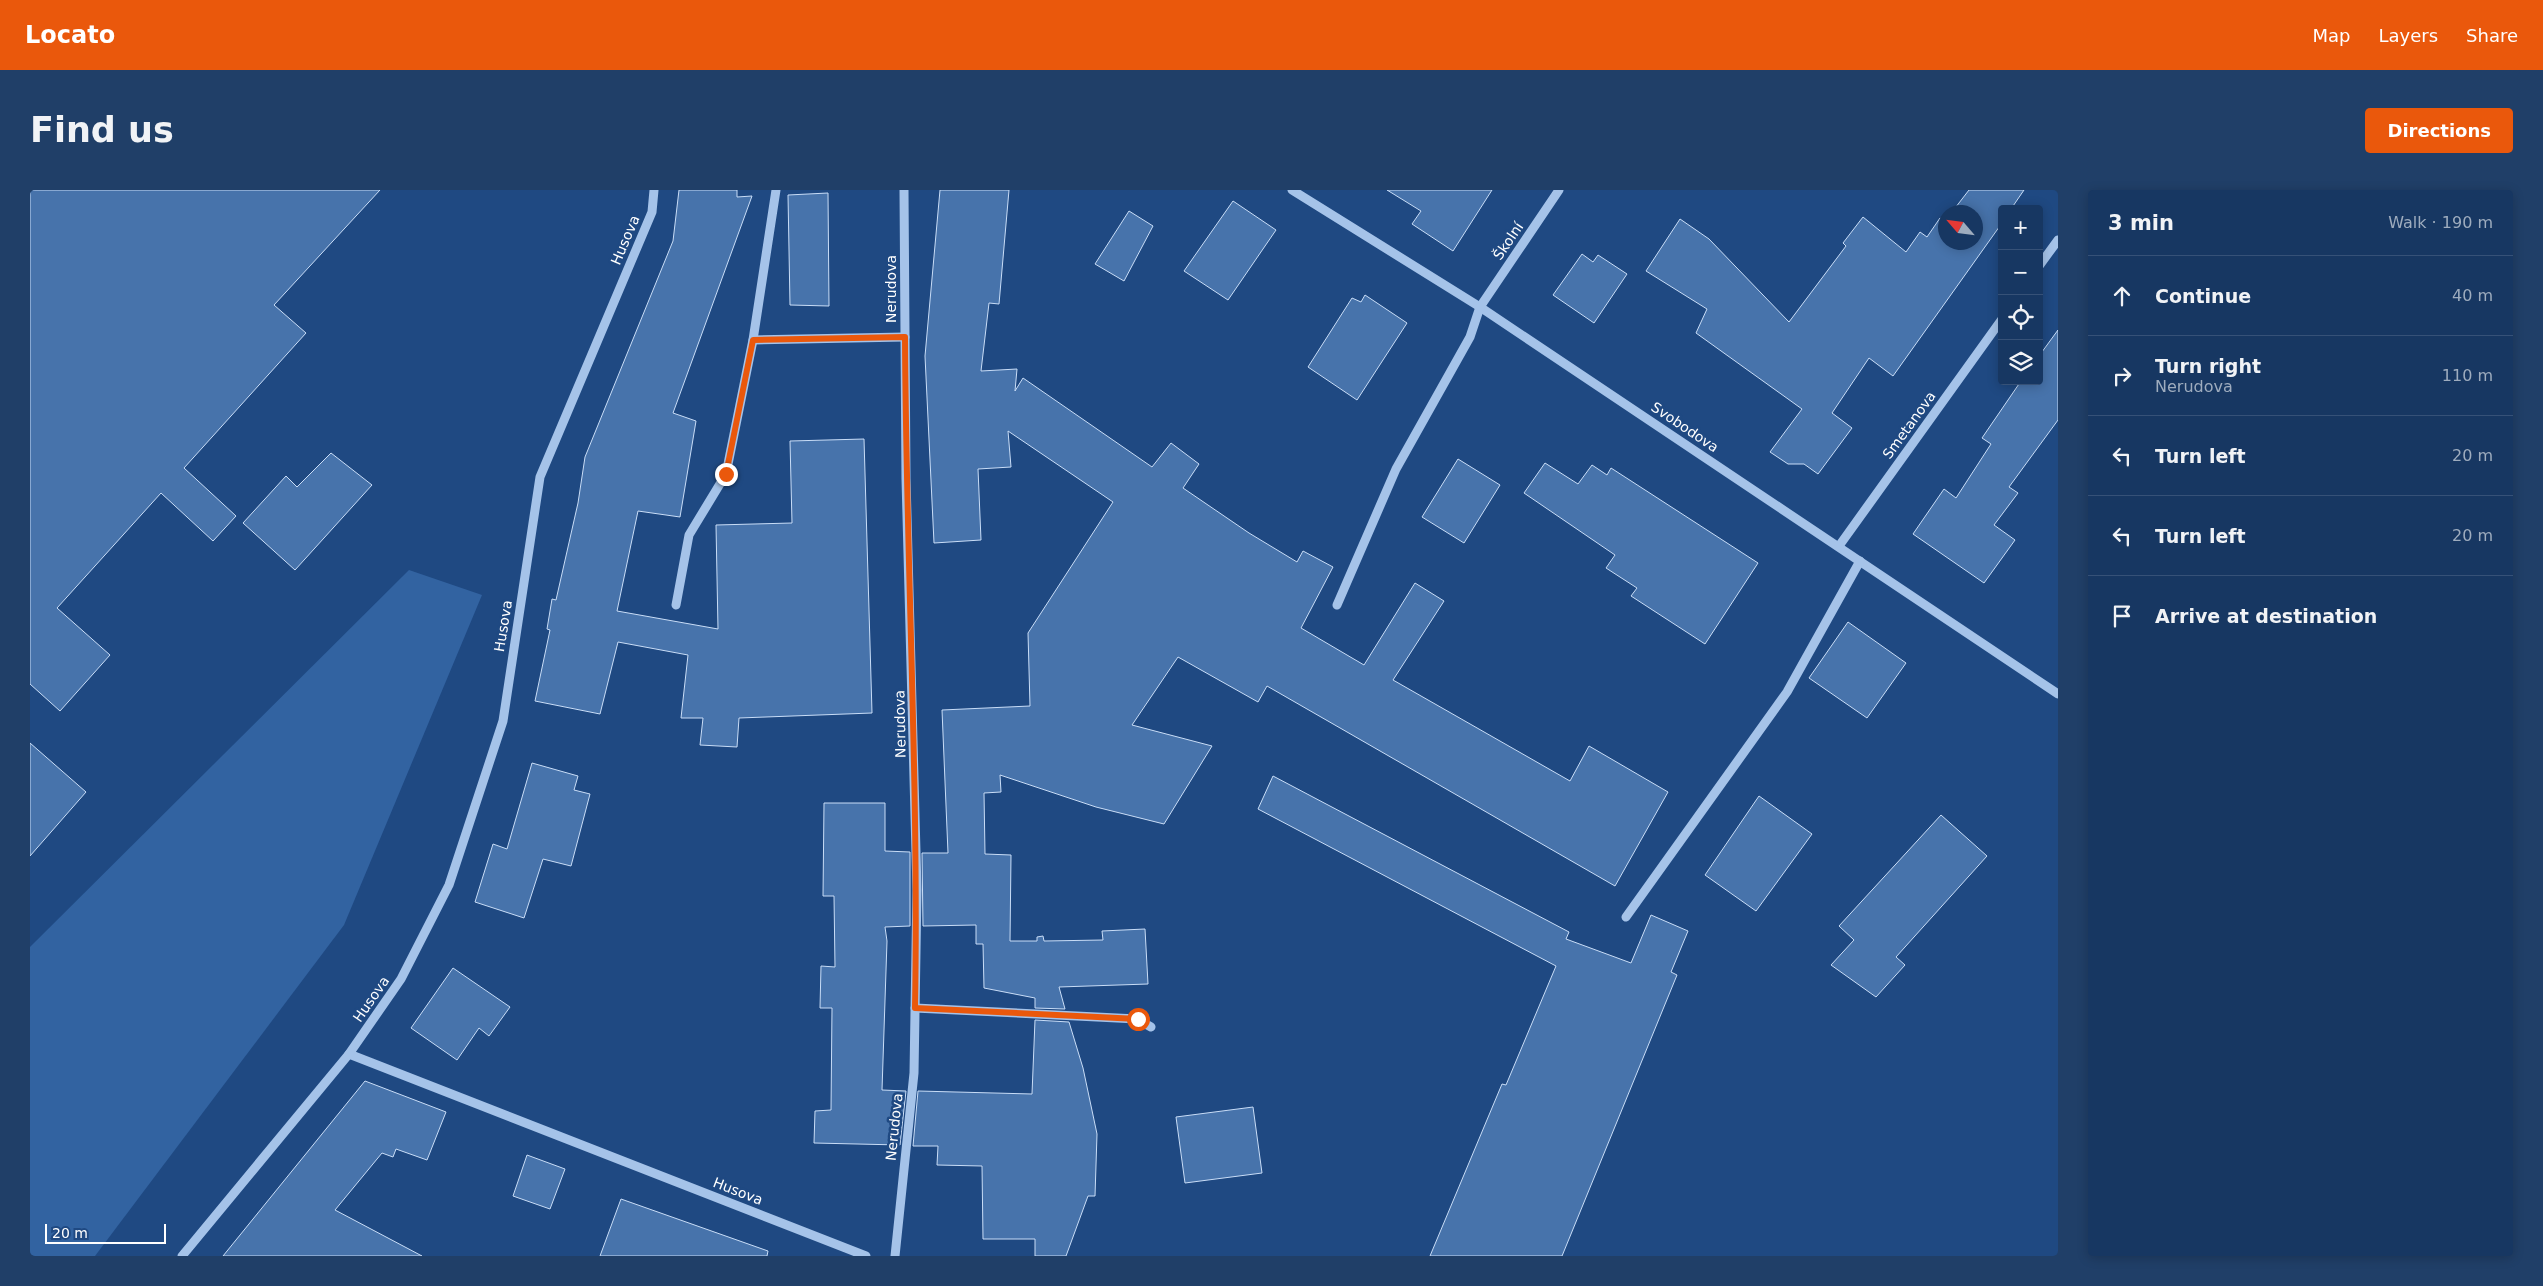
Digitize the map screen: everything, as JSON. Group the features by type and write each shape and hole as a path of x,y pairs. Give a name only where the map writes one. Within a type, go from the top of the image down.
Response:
{"street":[{"name":"Husova","path":"182,1256 349,1054 402,979 449,884 502,721 540,477 652,212 654,190"},
{"path":"676,605 689,536 726,474 753,340 776,190"},
{"name":"Nerudova","path":"895,1256 914,1073 917,890 906,479 904,190"},
{"name":"Svobodova","path":"1292,190 1480,307 2058,694"},
{"name":"Školní","path":"1337,605 1396,468 1470,337 1480,307 1559,190"},
{"path":"2043,261 2058,240"},
{"name":"Smetanova","path":"1839,546 1998,325"},
{"path":"753,340 905,337"},
{"path":"1626,917 1787,692 1860,561"},
{"path":"915,1008 1138,1019 1151,1026"},
{"name":"Husova","path":"349,1054 866,1256"}],"shaded area":[{"path":"409,570 482,595 344,925 95,1256 30,1256 30,947"}],"building":[{"path":"30,190 380,190 274,305 306,333 184,468 236,516 213,541 161,493 57,608 110,655 60,711 30,684"},
{"path":"679,190 737,190 737,197 752,196 673,413 696,421 680,517 638,511 617,611 718,629 716,525 792,523 790,441 864,439 872,713 739,718 737,747 700,745 703,718 681,718 688,655 618,642 600,714 535,701 550,630 547,629 552,599 556,600 578,503 585,457 673,241"},
{"path":"940,190 1009,190 999,304 989,303 981,371 1017,369 1015,391 1023,378 1152,467 1171,443 1199,464 1183,488 1249,533 1297,562 1303,551 1333,567 1301,628 1364,665 1415,583 1444,601 1393,680 1570,781 1589,746 1668,792 1615,886 1267,686 1258,702 1178,657 1132,725 1212,746 1164,824 1096,807 1000,775 1001,792 984,793 985,854 1011,855 1010,941 1037,941 1037,937 1043,936 1044,941 1103,940 1102,931 1145,929 1148,984 1059,987 1065,1009 1035,1008 1035,998 984,988 983,944 976,944 976,925 923,926 922,853 948,853 942,710 1030,706 1028,633 1113,502 1008,431 1011,467 978,469 981,540 934,543 925,356"},
{"path":"1387,190 1492,190 1453,251 1412,224 1421,211"},
{"path":"1969,190 2024,190 2014,205 1998,205 1998,229 1983,250 1983,205 1957,205"},
{"path":"828,193 829,306 790,305 788,195"},
{"path":"1233,201 1276,230 1228,300 1184,271"},
{"path":"1129,211 1153,226 1124,281 1095,264"},
{"path":"1863,217 1906,252 1920,232 1927,237 1938,221 1938,250 1983,250 1893,376 1869,358 1832,413 1852,428 1818,474 1804,464 1788,464 1770,452 1802,409 1696,333 1707,309 1646,271 1680,219 1709,239 1789,322 1846,246 1843,243"},
{"path":"1582,254 1593,262 1598,255 1627,274 1594,323 1553,295"},
{"path":"1365,295 1407,323 1357,400 1308,367 1352,298 1361,302"},
{"path":"2058,330 2058,420 2009,487 2018,493 1994,525 2015,540 1984,583 1913,534 1944,489 1956,498 1991,444 1982,438 2018,385 2043,385 2043,351"},
{"path":"331,453 372,485 295,570 243,523 286,476 297,487"},
{"path":"1458,459 1500,485 1464,543 1422,517"},
{"path":"1545,463 1578,484 1592,465 1607,475 1611,468 1758,563 1705,644 1631,596 1637,588 1606,568 1615,555 1524,493"},
{"path":"1848,622 1906,663 1867,718 1809,678"},
{"path":"30,743 86,792 30,856"},
{"path":"532,763 578,776 574,790 590,794 571,866 543,859 524,918 475,902 493,844 507,849"},
{"path":"1273,776 1569,932 1566,939 1631,963 1651,915 1688,931 1671,972 1677,975 1562,1256 1430,1256 1502,1084 1506,1085 1556,966 1258,809"},
{"path":"1759,796 1812,834 1756,911 1705,875"},
{"path":"824,803 885,803 885,851 910,852 910,926 885,927 887,941 882,1090 906,1091 900,1145 814,1143 815,1111 831,1110 832,1008 820,1008 821,966 835,967 834,896 823,896"},
{"path":"1941,815 1987,856 1896,957 1905,965 1876,997 1831,965 1854,940 1839,926"},
{"path":"453,968 510,1007 489,1036 479,1028 457,1060 411,1028"},
{"path":"1035,1020 1069,1022 1083,1068 1097,1134 1095,1196 1088,1196 1066,1256 1035,1256 1035,1239 983,1239 982,1166 937,1165 938,1146 913,1146 918,1091 1032,1094"},
{"path":"365,1081 446,1112 427,1160 396,1149 393,1157 382,1153 335,1210 422,1256 223,1256"},
{"path":"1253,1107 1262,1173 1185,1183 1176,1117"},
{"path":"527,1155 565,1169 550,1209 513,1196"},
{"path":"621,1199 768,1251 767,1256 600,1256"}],"route":[{"path":"726,474 753,340 905,337 906,479 917,890 915,1008 1138,1019"}]}
